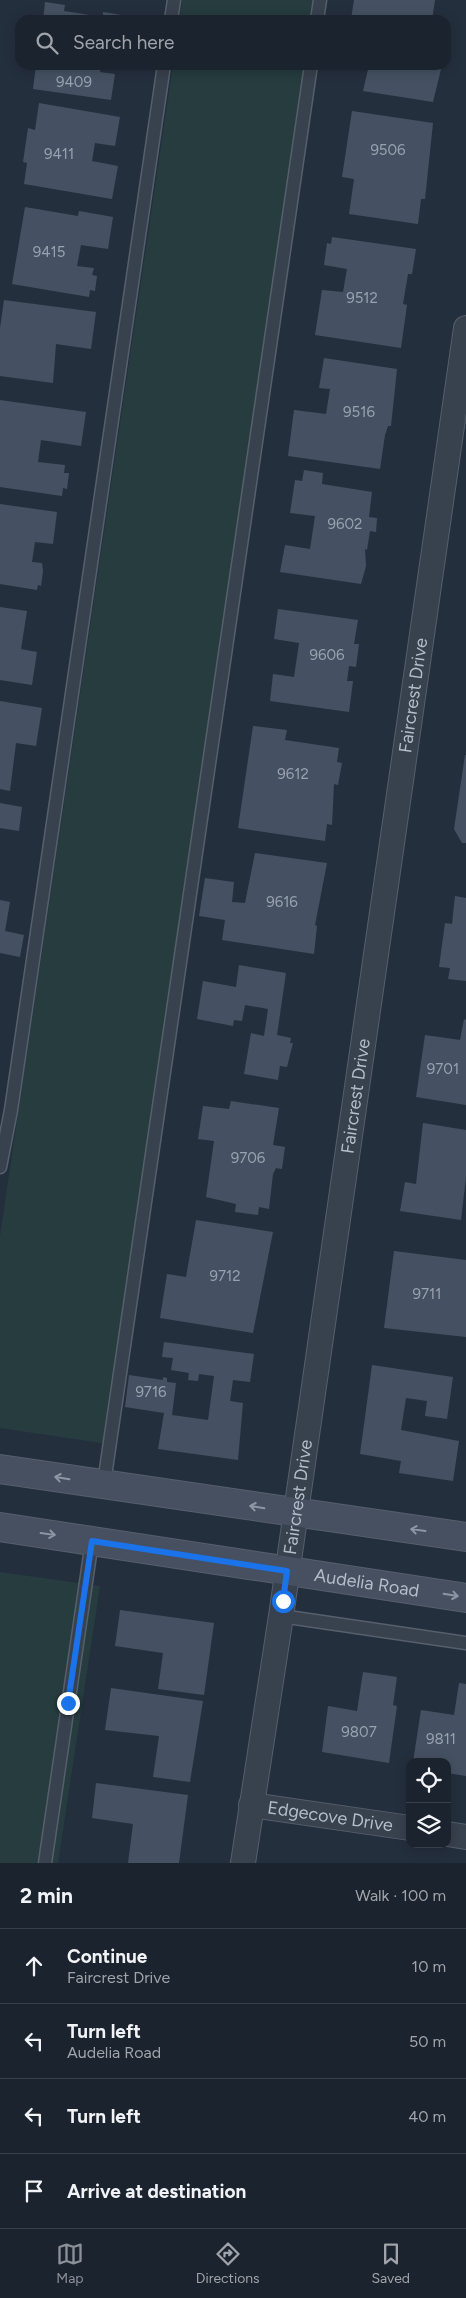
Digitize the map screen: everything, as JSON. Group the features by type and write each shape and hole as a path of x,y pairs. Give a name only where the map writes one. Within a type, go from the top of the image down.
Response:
{"main road":[{"path":"0,1469 466,1537"},
{"name":"Audelia Road","path":"0,1527 466,1598"}],"street":[{"name":"Faircrest Drive","path":"243,1863 296,1513 466,328"},
{"name":"Edgecove Drive","path":"252,1805 406,1827"},
{"path":"451,1835 466,1837"}],"lane":[{"path":"172,15 174,0"},
{"path":"318,15 320,0"},
{"path":"0,1167 10,1110 163,70"},
{"path":"104,1483 309,70"},
{"path":"45,1863 92,1541"},
{"path":"281,1616 466,1643"}],"green space":[{"path":"182,0 323,0 321,15 180,15"},
{"path":"172,70 313,70 115,1445 0,1428 0,1236"},
{"path":"0,1572 100,1586 58,1863 0,1863"}],"building":[{"path":"354,0 435,0 433,15 352,15"},
{"path":"45,2 65,5 64,11 90,15 44,15"},
{"path":"103,12 122,15 103,15"},
{"path":"35,70 100,70 100,72 115,74 111,100 33,89"},
{"path":"368,70 441,70 433,102 363,91"},
{"path":"39,103 120,117 115,146 95,143 92,161 118,166 112,199 24,184 27,163 23,162 28,128 35,130"},
{"path":"352,111 433,123 425,199 421,199 418,224 349,214 354,179 342,177"},
{"path":"25,207 78,216 79,211 113,217 108,249 81,245 77,266 94,268 92,275 97,276 95,291 90,290 89,297 12,284"},
{"path":"332,237 416,249 412,274 408,274 403,304 407,305 401,348 315,335 322,290 343,292 347,269 324,265 327,243 331,244"},
{"path":"4,300 96,312 91,349 56,344 53,383 0,376 0,328"},
{"path":"324,358 397,369 391,426 388,426 385,435 380,469 288,456 294,410 326,414 330,389 319,388"},
{"path":"0,400 86,412 81,446 41,440 38,462 65,465 64,473 69,473 67,489 63,488 62,496 0,487"},
{"path":"304,470 323,473 322,484 372,492 369,517 377,518 376,532 370,531 367,550 365,549 366,566 361,584 280,572 285,545 310,549 315,516 290,513 295,480 302,481"},
{"path":"0,504 57,512 53,544 35,542 32,562 42,563 43,571 41,586 38,585 37,590 0,584"},
{"path":"0,607 27,611 21,649 37,652 32,685 0,680"},
{"path":"278,609 358,620 354,644 359,644 356,667 349,666 347,681 353,681 349,712 270,701 273,674 294,677 299,643 274,639"},
{"path":"0,701 42,708 36,746 16,743 10,791 0,789"},
{"path":"253,726 287,730 285,740 339,748 337,762 342,763 338,785 334,784 332,825 327,824 325,841 238,828"},
{"path":"465,755 466,843 462,843 454,829"},
{"path":"0,803 22,807 19,831 0,828"},
{"path":"255,853 327,863 315,925 317,926 314,954 222,940 225,920 199,916 205,878 234,882 232,902 245,903"},
{"path":"455,896 466,898 466,981 448,979 450,968 439,967 445,923 452,924"},
{"path":"0,900 10,902 5,931 24,935 20,957 0,953"},
{"path":"239,965 286,973 277,1035 291,1038 290,1043 293,1043 287,1067 280,1066 278,1080 244,1074 251,1033 264,1036 268,1009 245,1005 242,1021 234,1020 233,1026 197,1019 203,981 236,987"},
{"path":"464,1019 466,1020 466,1105 416,1097 425,1035 460,1040"},
{"path":"231,1101 279,1108 273,1145 285,1147 282,1169 276,1168 273,1174 269,1209 259,1207 258,1215 235,1212 236,1204 206,1197 214,1141 198,1139 203,1106 229,1109"},
{"path":"423,1123 466,1130 466,1177 461,1220 400,1211 405,1182 416,1184"},
{"path":"196,1220 273,1232 253,1333 160,1318 167,1274 186,1277"},
{"path":"394,1251 466,1260 466,1337 384,1328"},
{"path":"164,1342 254,1354 250,1382 233,1380 230,1401 243,1403 238,1460 158,1449 164,1413 125,1407 129,1375 163,1380 163,1377 167,1378 167,1382 176,1383 172,1415 208,1420 214,1376 199,1374 198,1381 188,1380 189,1373 171,1370 173,1358 162,1357"},
{"path":"372,1365 453,1377 447,1419 425,1416 427,1401 406,1398 401,1430 459,1441 453,1481 399,1473 401,1461 360,1454"},
{"path":"120,1610 214,1623 204,1695 158,1689 163,1653 115,1646"},
{"path":"363,1672 397,1677 393,1705 397,1706 389,1763 322,1752 328,1706 357,1711"},
{"path":"459,1683 466,1684 466,1776 451,1774 451,1758 414,1758 421,1710 454,1715"},
{"path":"111,1688 203,1701 190,1782 153,1777 159,1736 105,1730"},
{"path":"96,1783 188,1795 179,1863 128,1863 133,1824 92,1818"}],"route":[{"path":"68,1703 92,1541 287,1571 283,1601"}]}
